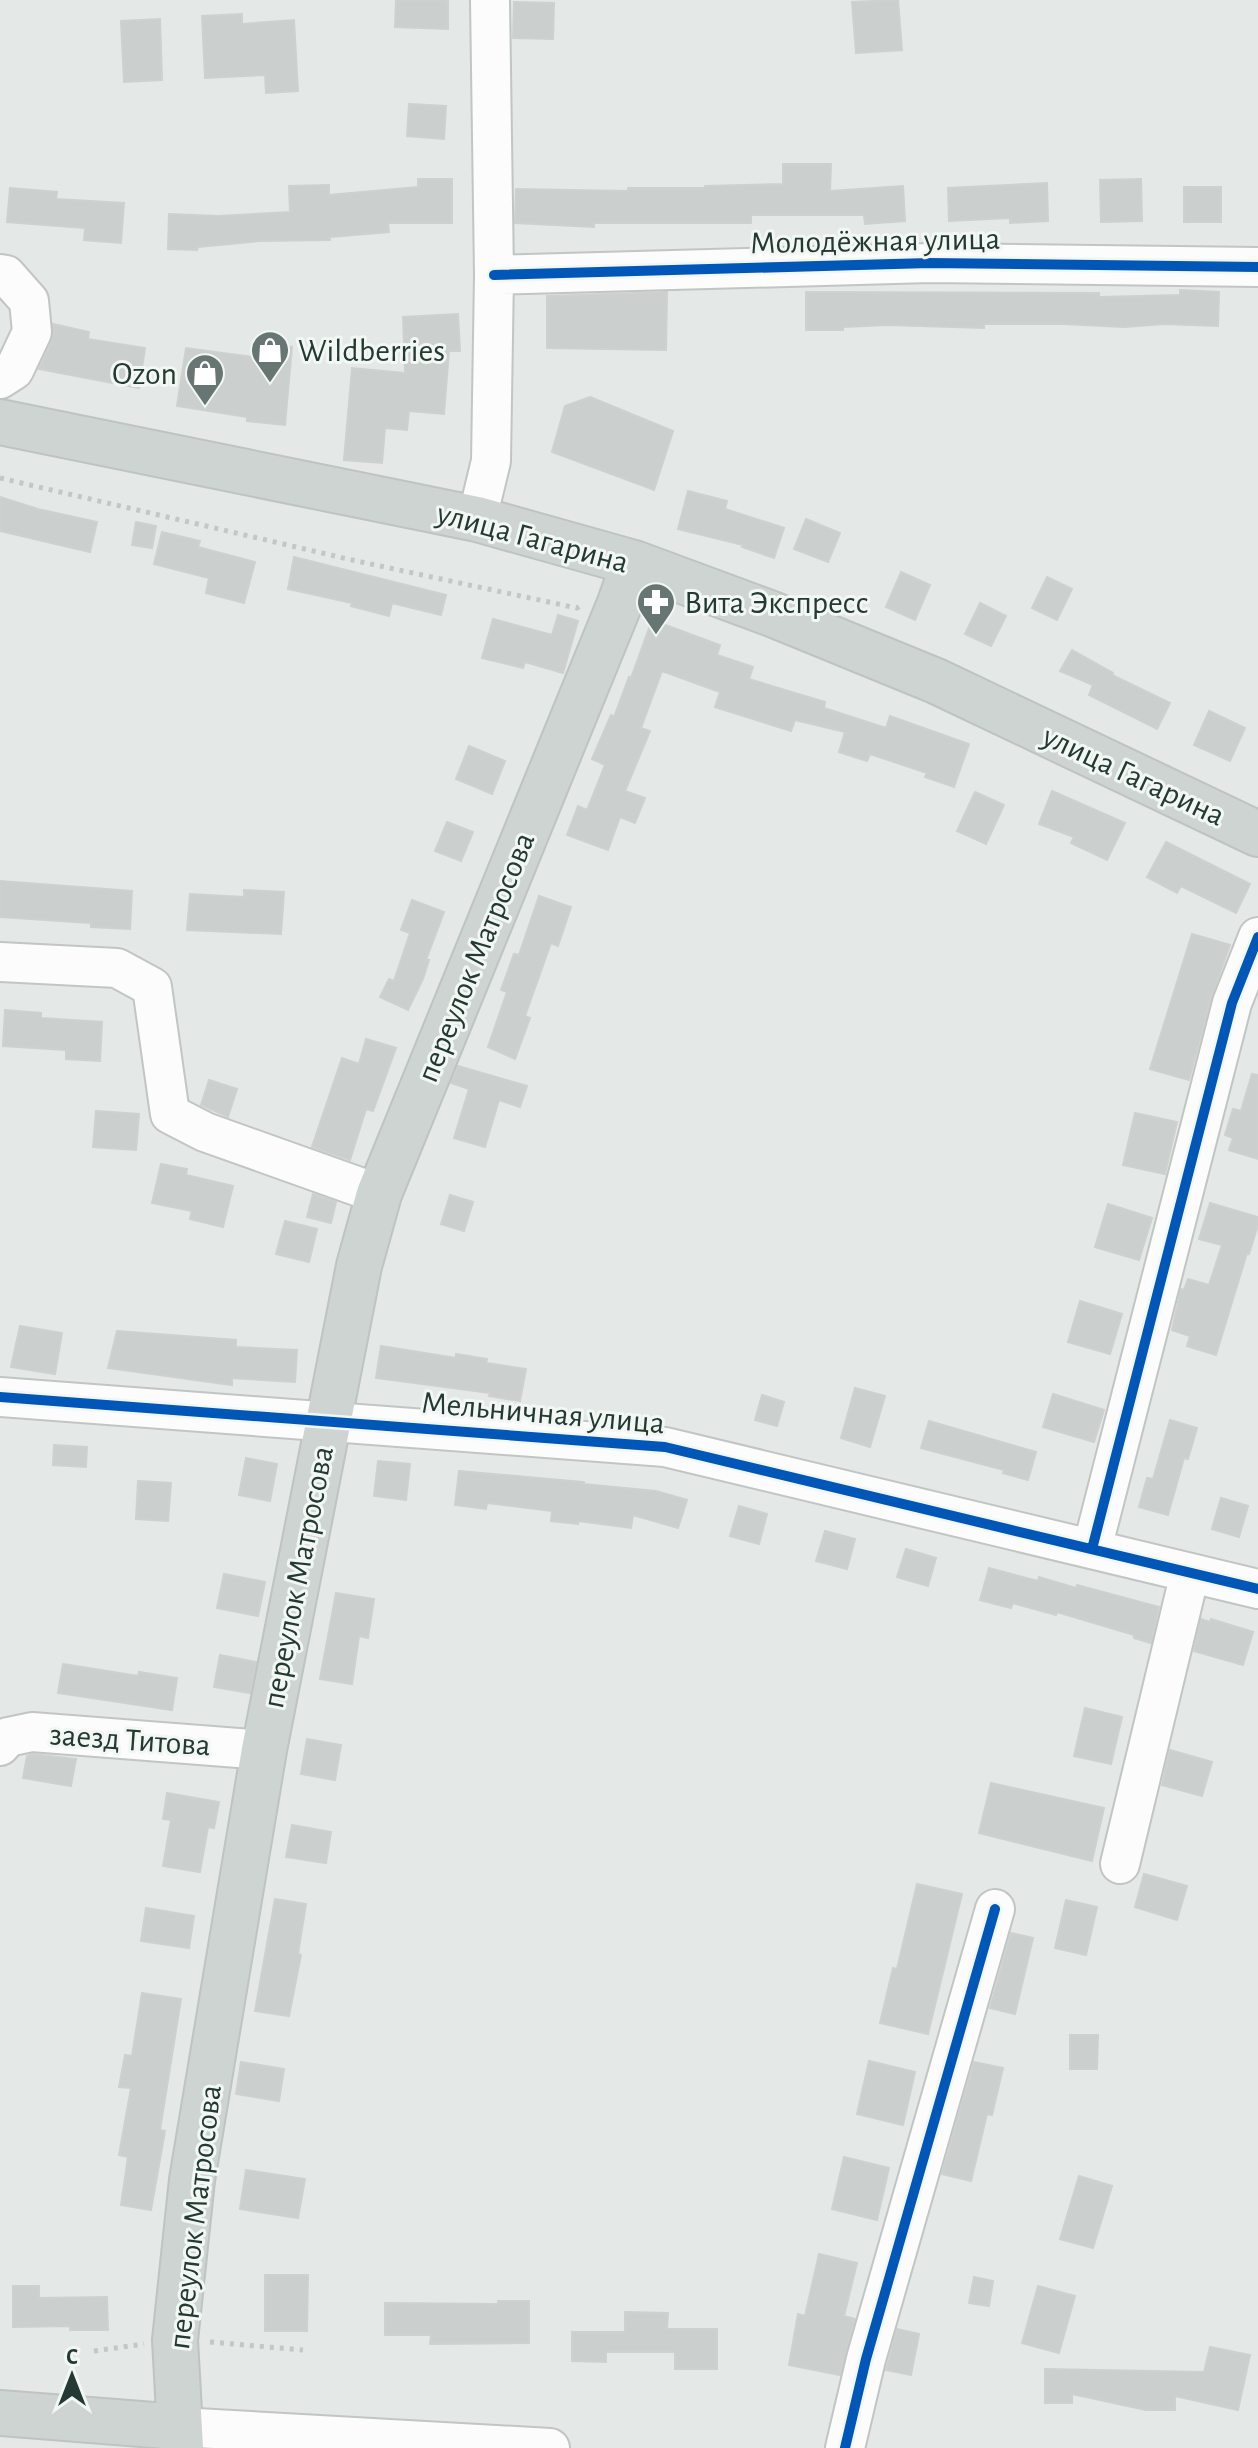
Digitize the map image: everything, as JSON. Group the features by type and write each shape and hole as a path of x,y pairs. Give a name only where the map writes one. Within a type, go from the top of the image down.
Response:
{"main road":[{"name":"улица Гагарина","path":"0,422 477,519 634,563 772,614 936,681 1258,834"},
{"name":"переулок Матросова","path":"180,2438 175,2340 192,2180 264,1750 359,1266 379,1194 634,563"},
{"path":"0,2413 180,2438"}],"street":[{"path":"477,519 491,461 494,275 490,0"},
{"name":"Молодёжная улица","path":"494,275 930,263 1258,267"},
{"path":"0,274 6,275 29,301 32,332 14,370 0,379"},
{"path":"1092,1549 1232,1003 1258,937"},
{"path":"0,962 117,968 152,987 170,1114 205,1132 379,1194"},
{"name":"Мельничная улица","path":"0,1397 665,1447 1258,1589"},
{"path":"1120,1864 1190,1573"},
{"name":"заезд Титова","path":"0,1746 8,1737 32,1732 264,1750"},
{"path":"845,2448 866,2359 995,1909"},
{"path":"180,2438 550,2448"}],"path":[{"path":"0,478 352,560 577,608 586,601"}],"building":[{"path":"396,0 448,0 448,29 395,27"},
{"path":"898,0 902,50 856,53 852,2"},
{"path":"514,2 554,3 553,39 513,38"},
{"path":"242,14 242,24 294,20 298,91 266,93 265,75 205,78 202,16"},
{"path":"160,19 162,80 124,82 121,21"},
{"path":"409,104 446,106 444,139 407,136"},
{"path":"783,164 831,164 830,191 903,186 905,221 865,224 864,215 751,215 751,223 594,223 594,227 515,223 516,189 628,191 628,188 783,184"},
{"path":"418,179 452,179 452,223 388,223 389,232 330,237 330,240 260,241 198,247 197,250 168,249 169,214 218,216 290,212 289,186 329,185 329,195 418,187"},
{"path":"1141,179 1142,221 1101,222 1100,180"},
{"path":"1047,183 1048,221 1010,223 1010,218 949,221 948,188"},
{"path":"1184,187 1221,187 1221,222 1184,222"},
{"path":"10,188 57,192 56,199 124,203 121,243 84,240 85,228 7,222"},
{"path":"1180,290 1219,292 1218,326 984,324 984,328 888,325 806,330 806,292 1099,293 1099,297 1180,295"},
{"path":"667,292 666,350 547,348 547,296"},
{"path":"458,314 460,351 449,351 444,414 409,411 407,430 385,428 382,463 344,460 352,368 405,373 403,317"},
{"path":"53,324 89,332 88,339 145,348 139,388 39,369 52,341"},
{"path":"254,343 292,347 285,425 247,421 247,417 177,406 186,348 253,357"},
{"path":"590,397 673,431 654,490 552,452 565,406"},
{"path":"688,491 727,501 725,509 784,528 774,558 743,545 678,529"},
{"path":"0,497 97,522 90,552 0,531"},
{"path":"806,519 840,533 828,562 794,549"},
{"path":"136,522 156,526 152,548 132,545"},
{"path":"162,532 200,541 198,547 255,562 244,603 206,593 209,578 154,564"},
{"path":"294,557 446,595 441,615 392,603 389,616 351,606 352,603 288,589"},
{"path":"901,572 930,585 915,620 886,607"},
{"path":"1047,577 1072,589 1057,620 1032,608"},
{"path":"980,603 1006,616 991,646 965,634"},
{"path":"558,615 578,621 563,673 525,662 523,668 482,658 493,619 552,635"},
{"path":"652,620 720,645 717,655 753,667 749,679 825,702 824,708 886,728 890,716 969,744 954,787 925,777 927,773 870,754 867,761 839,752 845,732 795,720 791,731 715,707 720,692 662,671 641,728 650,731 625,791 645,798 635,823 620,817 608,850 567,835 578,806 587,810 605,765 592,759 631,678"},
{"path":"1072,650 1112,675 1170,703 1157,729 1089,695 1093,685 1060,671"},
{"path":"1209,711 1245,728 1230,761 1194,745"},
{"path":"469,746 505,761 492,794 456,779"},
{"path":"1052,791 1125,823 1107,860 1071,843 1074,837 1039,824"},
{"path":"975,792 1004,805 986,844 957,831"},
{"path":"447,822 473,832 461,861 435,851"},
{"path":"1166,842 1250,884 1236,913 1181,886 1177,893 1147,877"},
{"path":"0,881 132,891 130,929 0,917"},
{"path":"244,890 284,892 281,934 187,930 190,894 244,897"},
{"path":"539,896 571,907 558,946 551,943 525,1016 530,1018 515,1059 488,1047 507,992 501,990 514,954 519,955"},
{"path":"412,900 444,912 426,960 429,960 423,979 408,1010 380,997 389,979 394,981 410,933 401,930"},
{"path":"1192,934 1230,945 1211,998 1189,1080 1150,1069"},
{"path":"5,1010 41,1013 41,1018 102,1022 100,1061 66,1059 66,1050 3,1046"},
{"path":"366,1039 396,1048 373,1111 366,1109 350,1160 312,1147 342,1058 359,1064"},
{"path":"458,1066 527,1086 520,1107 499,1100 485,1147 454,1138 469,1089 451,1083"},
{"path":"1252,1074 1258,1075 1258,1159 1229,1150 1233,1138 1225,1135 1233,1109 1241,1111"},
{"path":"209,1080 237,1089 228,1117 201,1105"},
{"path":"96,1111 139,1114 136,1150 93,1147"},
{"path":"1135,1113 1177,1122 1165,1174 1123,1165"},
{"path":"161,1164 187,1169 186,1175 233,1186 223,1227 190,1219 192,1211 152,1203"},
{"path":"313,1194 336,1202 331,1223 307,1217"},
{"path":"450,1195 473,1202 464,1231 441,1224"},
{"path":"1210,1203 1258,1217 1216,1355 1187,1346 1190,1336 1172,1330 1181,1289 1184,1290 1188,1279 1209,1285 1222,1245 1199,1239"},
{"path":"1108,1204 1152,1218 1139,1260 1095,1247"},
{"path":"285,1221 317,1229 309,1262 276,1254"},
{"path":"1080,1301 1122,1314 1110,1354 1068,1342"},
{"path":"20,1326 62,1333 55,1374 11,1367"},
{"path":"117,1331 236,1340 236,1347 297,1350 295,1382 232,1378 232,1385 108,1368"},
{"path":"381,1346 456,1358 456,1354 487,1359 486,1363 526,1369 520,1401 489,1396 490,1393 376,1378"},
{"path":"855,1388 885,1396 870,1447 841,1438"},
{"path":"1053,1394 1104,1410 1094,1442 1043,1427"},
{"path":"762,1395 784,1402 777,1426 755,1420"},
{"path":"1170,1420 1197,1428 1188,1459 1184,1458 1168,1515 1139,1507 1147,1478 1153,1479"},
{"path":"929,1421 1036,1452 1028,1480 1003,1473 1004,1470 921,1448"},
{"path":"54,1445 87,1447 86,1467 53,1465"},
{"path":"246,1458 277,1464 270,1501 239,1495"},
{"path":"378,1461 410,1464 406,1500 374,1496"},
{"path":"459,1471 656,1491 687,1500 678,1528 633,1515 631,1528 579,1521 578,1524 551,1521 552,1511 487,1503 486,1509 455,1505"},
{"path":"138,1481 171,1483 168,1521 136,1519"},
{"path":"1221,1498 1248,1506 1239,1537 1212,1529"},
{"path":"739,1506 767,1514 759,1544 730,1536"},
{"path":"825,1531 855,1539 847,1569 816,1561"},
{"path":"906,1549 936,1558 928,1586 897,1577"},
{"path":"989,1568 1038,1581 1039,1577 1076,1588 1077,1585 1159,1607 1151,1643 1057,1612 1056,1615 1013,1603 1011,1608 980,1600"},
{"path":"224,1574 265,1582 258,1616 217,1608"},
{"path":"336,1593 374,1599 368,1638 359,1636 352,1684 320,1679"},
{"path":"1201,1619 1210,1622 1211,1619 1253,1632 1243,1665 1194,1651"},
{"path":"220,1655 256,1662 250,1693 214,1687"},
{"path":"63,1664 138,1676 139,1672 177,1678 172,1710 58,1693"},
{"path":"1085,1708 1122,1717 1111,1764 1074,1756"},
{"path":"307,1739 341,1745 335,1780 301,1774"},
{"path":"1170,1750 1212,1762 1202,1796 1162,1785"},
{"path":"27,1756 76,1759 71,1786 23,1778"},
{"path":"991,1783 1104,1808 1092,1861 979,1833"},
{"path":"167,1793 219,1802 214,1828 208,1827 200,1872 163,1866 171,1820 163,1819"},
{"path":"292,1825 331,1832 326,1863 286,1857"},
{"path":"1144,1874 1187,1886 1177,1920 1135,1907"},
{"path":"917,1884 962,1894 928,2034 880,2023 893,1968 897,1969"},
{"path":"275,1899 306,1904 298,1954 301,1955 289,2016 255,2011"},
{"path":"1066,1900 1097,1907 1086,1955 1055,1948"},
{"path":"146,1908 194,1916 189,1948 141,1941"},
{"path":"1011,1933 1033,1938 1015,2014 990,2008"},
{"path":"142,1993 181,1999 160,2130 165,2131 151,2210 121,2205 128,2157 119,2155 131,2088 119,2087 125,2055 132,2056"},
{"path":"1070,2035 1098,2035 1097,2069 1070,2069"},
{"path":"869,2061 915,2072 903,2125 857,2114"},
{"path":"241,2062 284,2069 279,2101 236,2094"},
{"path":"974,2062 1003,2068 992,2115 987,2114 971,2181 942,2174"},
{"path":"844,2157 889,2168 877,2220 832,2209"},
{"path":"246,2170 305,2179 298,2218 240,2209"},
{"path":"1079,2176 1112,2186 1093,2248 1060,2239"},
{"path":"819,2254 857,2263 844,2316 855,2319 840,2375 789,2365 798,2314 805,2316"},
{"path":"265,2275 308,2275 307,2331 265,2331"},
{"path":"974,2277 993,2281 989,2306 969,2303"},
{"path":"13,2286 39,2286 39,2298 107,2297 108,2330 70,2330 70,2326 13,2327"},
{"path":"1038,2286 1075,2296 1059,2353 1022,2343"},
{"path":"498,2301 529,2301 529,2343 430,2344 431,2335 385,2335 385,2303 498,2304"},
{"path":"625,2312 668,2313 667,2329 717,2329 717,2369 675,2369 675,2352 606,2352 606,2362 572,2361 572,2332 625,2332"},
{"path":"897,2329 919,2334 911,2375 886,2370"},
{"path":"1210,2347 1250,2355 1238,2410 1175,2396 1175,2410 1146,2410 1072,2394 1072,2403 1045,2403 1045,2369 1204,2372"}],"cycle path":[{"path":"494,275 930,263 1258,267"},
{"path":"1092,1549 1232,1003 1258,937"},
{"path":"0,1397 665,1447 1258,1589"},
{"path":"845,2448 866,2359 995,1909"}],"place":[{"name":"Wildberries","path":"270,384"},
{"name":"Ozon","path":"205,407"},
{"name":"Вита Экспресс","path":"656,636"}]}
